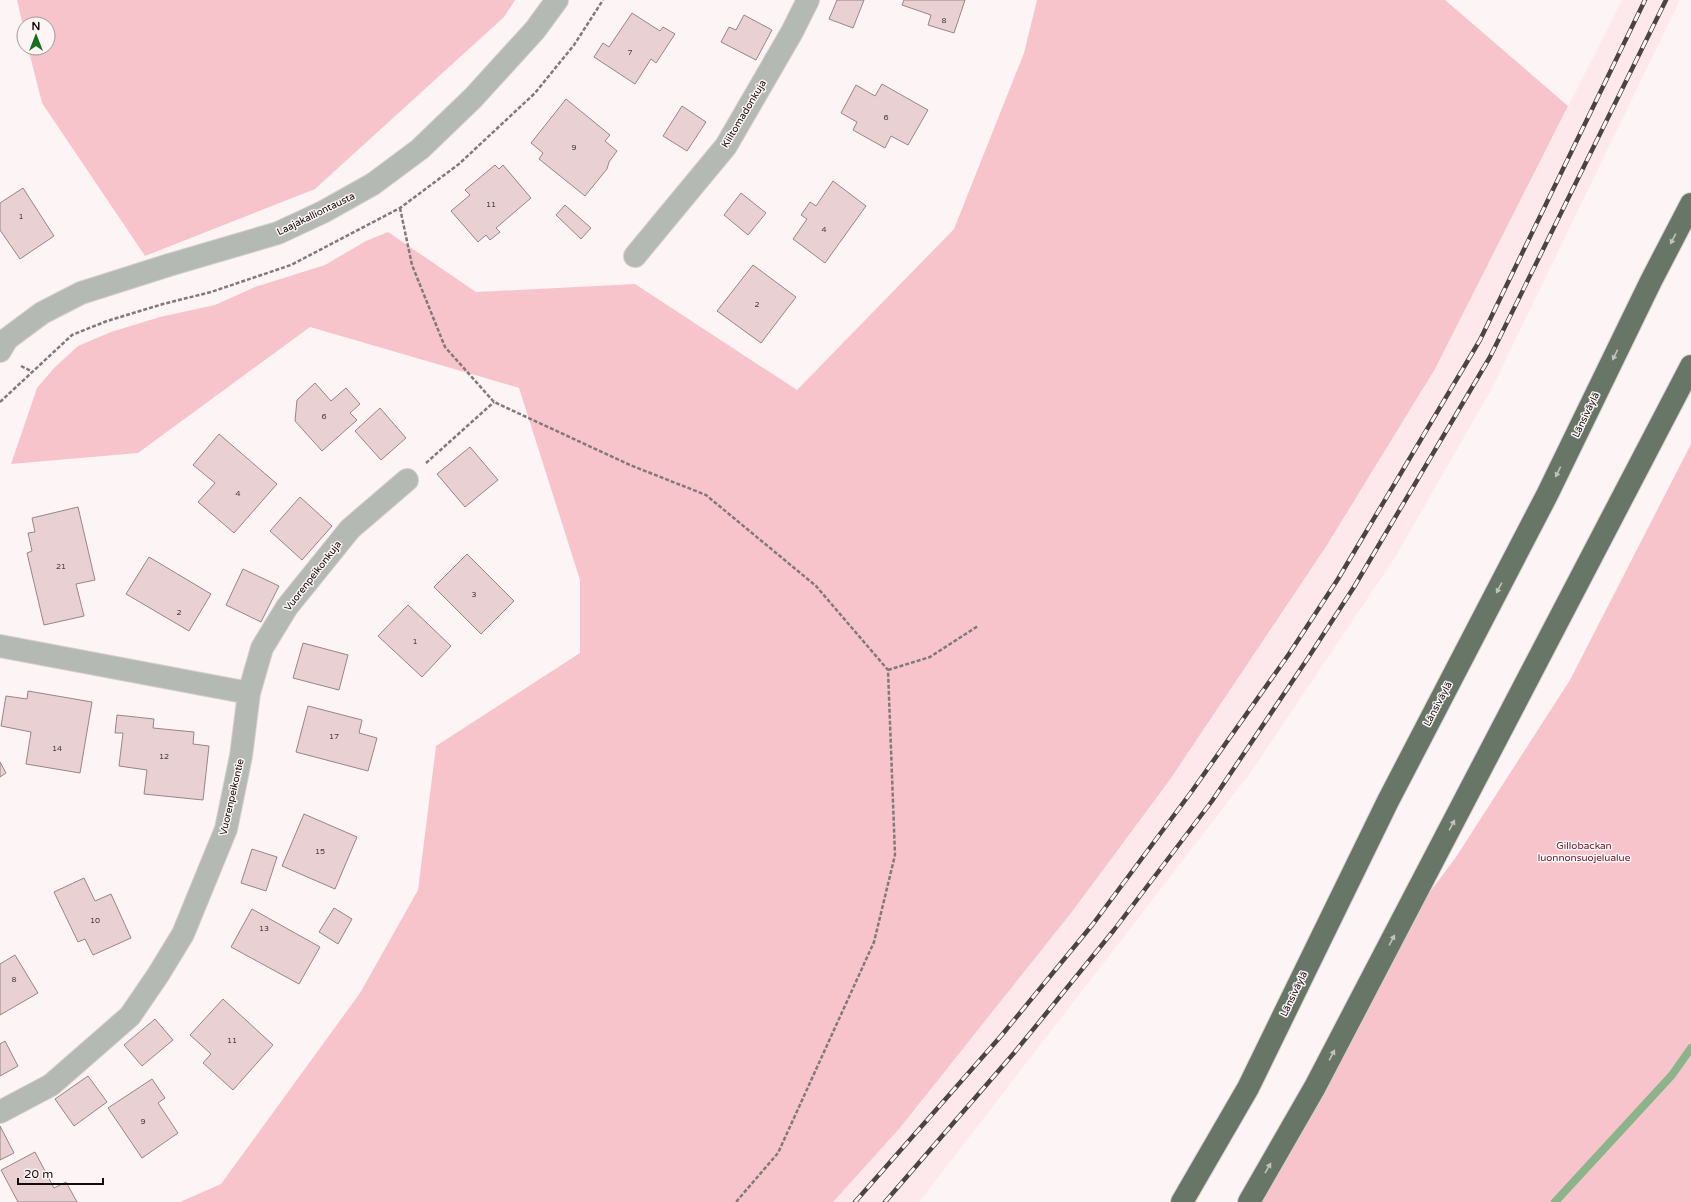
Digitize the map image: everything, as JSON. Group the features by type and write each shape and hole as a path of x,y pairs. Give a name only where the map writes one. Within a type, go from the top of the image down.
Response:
{"highway":[{"name":"Länsiväylä","path":"1182,1202 1248,1088 1388,801 1547,495 1651,281 1691,204"},
{"path":"1249,1202 1315,1087 1691,366"}],"street":[{"name":"Laajakalliontausta","path":"2,341 42,313 81,293 278,233 323,212 373,184 420,149 473,98 535,30 557,0"},
{"name":"Kiiltomadonkuja","path":"635,256 726,146 792,32 808,0"},
{"name":"Vuorenpeikonkuja","path":"249,693 262,648 287,607 350,529 407,480"},
{"path":"0,646 249,693"},
{"name":"Vuorenpeikontie","path":"0,1112 51,1085 130,1016 158,975 183,934 226,829 241,756 249,693"}],"path":[{"path":"400,208 412,264 445,347 494,402 630,464 706,495 816,586 888,670 895,855 874,942 778,1153 736,1202"},
{"path":"407,480 494,402"},
{"path":"888,670 930,656 978,626"}],"shaded area":[{"path":"1622,0 1680,0 1490,392 1394,559 1251,772 919,1202 833,1202 899,1129 1071,913 1169,781 1327,545 1435,369"}],"green space":[{"path":"17,0 515,0 504,17 315,189 145,256 42,103 30,56 56,56 56,16 21,16"},
{"path":"1037,0 1445,0 1568,106 1435,369 1327,545 1169,781 1071,913 899,1129 833,1202 180,1202 221,1184 360,993 418,890 436,746 580,653 580,580 519,388 310,327 138,453 11,464 37,388 55,367 78,346 111,332 160,317 215,305 255,287 325,265 366,241 388,232 476,292 635,284 797,390 954,229 1024,53"},
{"name":"Gillobackan luonnonsuojelualue","path":"1691,444 1691,1202 1262,1202 1303,1097 1358,989 1456,857 1570,680"}],"building":[{"path":"837,0 864,0 853,28 829,19"},
{"path":"904,0 965,0 954,33 928,25 931,15 902,5"},
{"path":"632,13 660,31 663,27 675,34 656,63 651,59 635,84 594,57 603,43 609,47"},
{"path":"744,15 772,30 756,60 721,42 729,27 736,30"},
{"path":"882,84 928,110 908,145 891,136 885,148 853,130 857,122 841,113 856,85 875,96"},
{"path":"566,99 610,135 605,141 617,151 609,162 607,169 585,196 539,159 543,153 531,143"},
{"path":"682,106 706,122 687,151 663,136"},
{"path":"495,165 499,169 503,165 531,198 496,228 500,232 490,240 486,235 478,242 451,211 470,195 465,190"},
{"path":"833,181 866,206 825,263 793,239 807,219 801,215 810,202 816,206"},
{"path":"23,188 54,236 20,259 0,230 0,203"},
{"path":"741,193 766,213 748,235 724,215"},
{"path":"565,205 591,228 581,239 556,215"},
{"path":"753,265 796,297 761,343 717,311"},
{"path":"315,383 331,401 346,388 360,404 350,413 357,420 322,451 295,421 297,400"},
{"path":"380,408 406,438 381,460 355,431"},
{"path":"219,434 277,484 234,533 198,502 215,483 193,465"},
{"path":"470,447 498,480 465,507 437,474"},
{"path":"300,497 332,526 302,560 270,531"},
{"path":"78,507 95,580 76,584 84,616 44,625 27,553 32,551 28,533 35,532 32,518"},
{"path":"467,554 514,601 481,634 434,587"},
{"path":"149,557 211,594 189,631 126,594"},
{"path":"243,569 279,586 261,622 226,605"},
{"path":"408,605 451,646 422,677 378,636"},
{"path":"303,643 348,655 339,690 293,678"},
{"path":"28,691 92,702 80,773 26,764 31,732 1,726 6,696 27,699"},
{"path":"308,706 362,720 359,733 377,738 368,771 296,752"},
{"path":"117,715 154,719 153,728 194,732 193,744 209,746 203,800 144,794 147,770 119,766 123,733 115,733"},
{"path":"0,762 6,773 0,777"},
{"path":"304,814 357,837 335,889 282,866"},
{"path":"252,849 277,857 266,891 241,883"},
{"path":"84,878 95,901 111,894 131,938 93,955 85,939 78,942 54,892"},
{"path":"334,908 352,919 338,944 319,932"},
{"path":"252,909 320,947 299,984 231,947"},
{"path":"15,955 38,993 0,1015 0,964"},
{"path":"223,999 273,1045 233,1090 203,1063 211,1054 190,1035"},
{"path":"155,1019 173,1040 142,1066 124,1045"},
{"path":"5,1041 18,1066 0,1076 0,1044"},
{"path":"88,1076 107,1102 74,1126 55,1099"},
{"path":"152,1079 165,1098 158,1103 178,1133 142,1158 108,1108"},
{"path":"0,1126 14,1153 0,1160"},
{"path":"35,1152 54,1188 66,1182 77,1202 18,1202 1,1170"}],"waterway":[{"path":"1555,1202 1672,1075 1691,1048"}],"railway":[{"path":"855,1202 1001,1036 1093,924 1192,791 1289,654 1338,579 1480,340 1645,0"},
{"path":"885,1202 1014,1053 1114,930 1212,801 1308,658 1354,587 1490,357 1666,0"}]}
